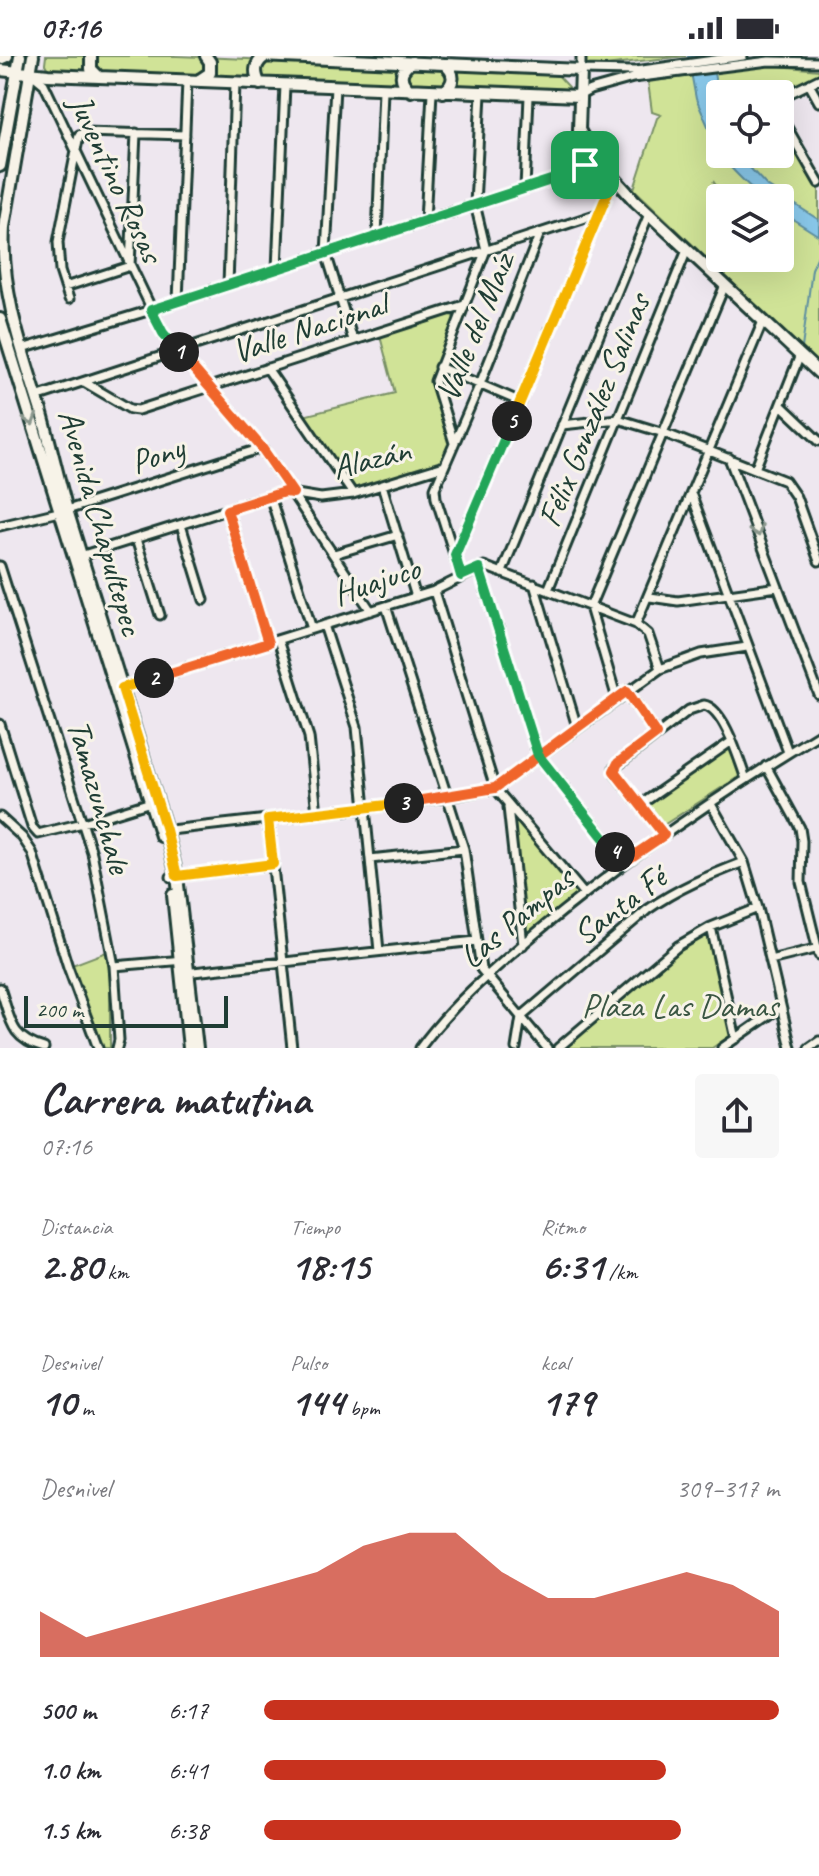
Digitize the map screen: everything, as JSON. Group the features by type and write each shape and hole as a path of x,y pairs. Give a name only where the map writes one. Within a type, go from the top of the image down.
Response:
{"main road":[{"path":"0,59 7,56"},
{"path":"0,166 20,56"},
{"name":"Avenida Chapultepec","path":"33,56 2,222 3,266 11,310 57,464 63,511"},
{"path":"91,56 91,69 99,77"},
{"path":"192,81 210,73 210,62 206,56"},
{"path":"260,84 256,65 263,56 412,62 433,60 450,69 453,78 451,85 438,92"},
{"path":"411,91 402,83 401,76 404,67 412,62"},
{"path":"444,64 530,62 581,70 579,134 595,158 649,214 819,373"},
{"path":"0,70 383,90 579,96"},
{"path":"0,77 13,94"},
{"path":"11,310 0,322 11,329 22,349"},
{"name":"Avenida Chapultepec","path":"0,322 163,830 174,876 184,973 197,1048"},
{"path":"184,973 189,1048"}],"street":[{"path":"581,56 581,70 669,70 769,61 819,62"},
{"path":"579,96 616,82 743,56"},
{"name":"Juventino Rosas","path":"29,73 44,84 163,333 262,448 371,611"},
{"path":"794,91 819,79"},
{"path":"178,301 185,135 192,81"},
{"path":"228,285 235,83"},
{"path":"809,84 819,102"},
{"path":"277,269 285,85"},
{"path":"335,87 326,253 353,340"},
{"path":"377,236 383,90"},
{"path":"425,221 438,92"},
{"path":"454,443 435,386 439,367 486,250 475,204 481,94"},
{"path":"525,188 529,96"},
{"path":"69,299 57,257 58,242 81,133 185,135"},
{"path":"65,287 130,266 136,133"},
{"path":"794,139 819,183"},
{"path":"22,349 525,188 578,169 595,158"},
{"path":"455,555 614,178"},
{"path":"36,397 598,214"},
{"path":"502,572 649,214"},
{"name":"Valle del Maíz","path":"461,576 435,495 436,484 540,233"},
{"name":"Félix González Salinas","path":"548,590 687,250"},
{"path":"617,699 590,607 725,285"},
{"name":"Valle Nacional","path":"84,382 133,410 464,305"},
{"path":"636,624 650,597 763,321"},
{"path":"755,469 800,355"},
{"path":"439,367 521,402"},
{"path":"267,368 353,494"},
{"path":"781,405 819,441"},
{"path":"562,425 618,419 664,433 785,481 791,487 819,561"},
{"name":"Pony","path":"0,526 63,511 262,448"},
{"path":"729,458 819,695"},
{"name":"Alazán","path":"77,557 270,496 293,493 321,498 353,494 444,466"},
{"path":"382,485 416,597"},
{"path":"691,495 788,752"},
{"path":"270,496 312,629"},
{"path":"227,510 268,643"},
{"path":"181,525 204,600"},
{"path":"334,554 398,535"},
{"path":"136,539 160,615"},
{"name":"Tamazunchale","path":"0,566 83,823 104,905 114,966 117,1048"},
{"path":"624,862 538,755 479,568 488,566 636,624 648,634 660,669"},
{"name":"Huajuco","path":"118,690 434,591 479,568"},
{"path":"534,584 577,727"},
{"path":"650,597 678,601 778,587"},
{"path":"434,591 495,788 584,894"},
{"path":"386,606 464,849 480,966 485,976 547,1048"},
{"path":"324,625 357,727 379,951"},
{"path":"278,640 309,737 317,813"},
{"path":"163,830 365,808 495,788 660,669 701,654 747,647"},
{"path":"627,691 656,734"},
{"path":"664,835 614,768 689,710 709,705 716,710 746,779"},
{"path":"0,724 36,833 43,834 154,801"},
{"name":"Las Pampas","path":"420,1048 448,1012 485,976 624,862 746,779 819,734"},
{"path":"640,805 732,741"},
{"path":"766,766 800,828 801,882 819,951 770,960"},
{"path":"711,804 744,862 791,1048"},
{"path":"508,805 523,945"},
{"path":"0,817 22,837 35,858 68,967 98,1048"},
{"path":"268,819 292,1048"},
{"path":"370,859 464,849"},
{"name":"Santa Fé","path":"521,1017 668,895 701,878 744,862"},
{"path":"174,876 273,864"},
{"path":"558,1048 678,946 711,927 758,908"},
{"path":"711,927 736,1039"},
{"path":"184,973 476,941"},
{"path":"114,966 183,960"},
{"path":"0,988 13,1024 25,1045 44,1048"},
{"path":"722,1048 781,1007"},
{"path":"516,1048 521,1017"},
{"path":"809,1048 819,1041"}],"green space":[{"path":"46,56 177,56 555,72 569,87 568,91 49,71 45,64"},
{"path":"586,56 686,56 586,67"},
{"path":"768,65 819,70 819,74 794,92 794,80 706,80 706,168 794,168 794,132 819,178 819,365 721,272 794,272 794,184 715,184 713,181 715,184 706,184 706,257 634,189 657,118 661,115 652,112 648,82"},
{"path":"450,313 455,319 433,382 451,448 443,464 357,489 303,416 395,393 380,336"},
{"path":"727,748 740,774 738,777 662,826 647,808 648,805"},
{"path":"509,805 584,894 523,945"},
{"name":"Plaza Las Damas","path":"708,934 731,1035 712,1048 564,1048 684,948"},
{"path":"106,952 110,975 110,1048 99,1048 72,965"}],"water":[{"path":"688,56 711,56 715,80 706,80 706,122 696,99"},
{"path":"732,168 750,168 765,184 747,184"},
{"path":"794,204 819,220 819,236 794,220"}],"waterway":[{"path":"802,348 812,269 819,253"}],"route":[{"path":"585,165 554,179 151,310 163,333 262,448 293,493 284,492 227,510 268,643 122,688 177,876 273,864 268,819 448,797 495,788 538,755 627,691 656,734 618,763 614,771 664,835 624,862 542,761 538,755 533,746 479,568 461,576 455,555 614,178 595,158 585,165"}]}
